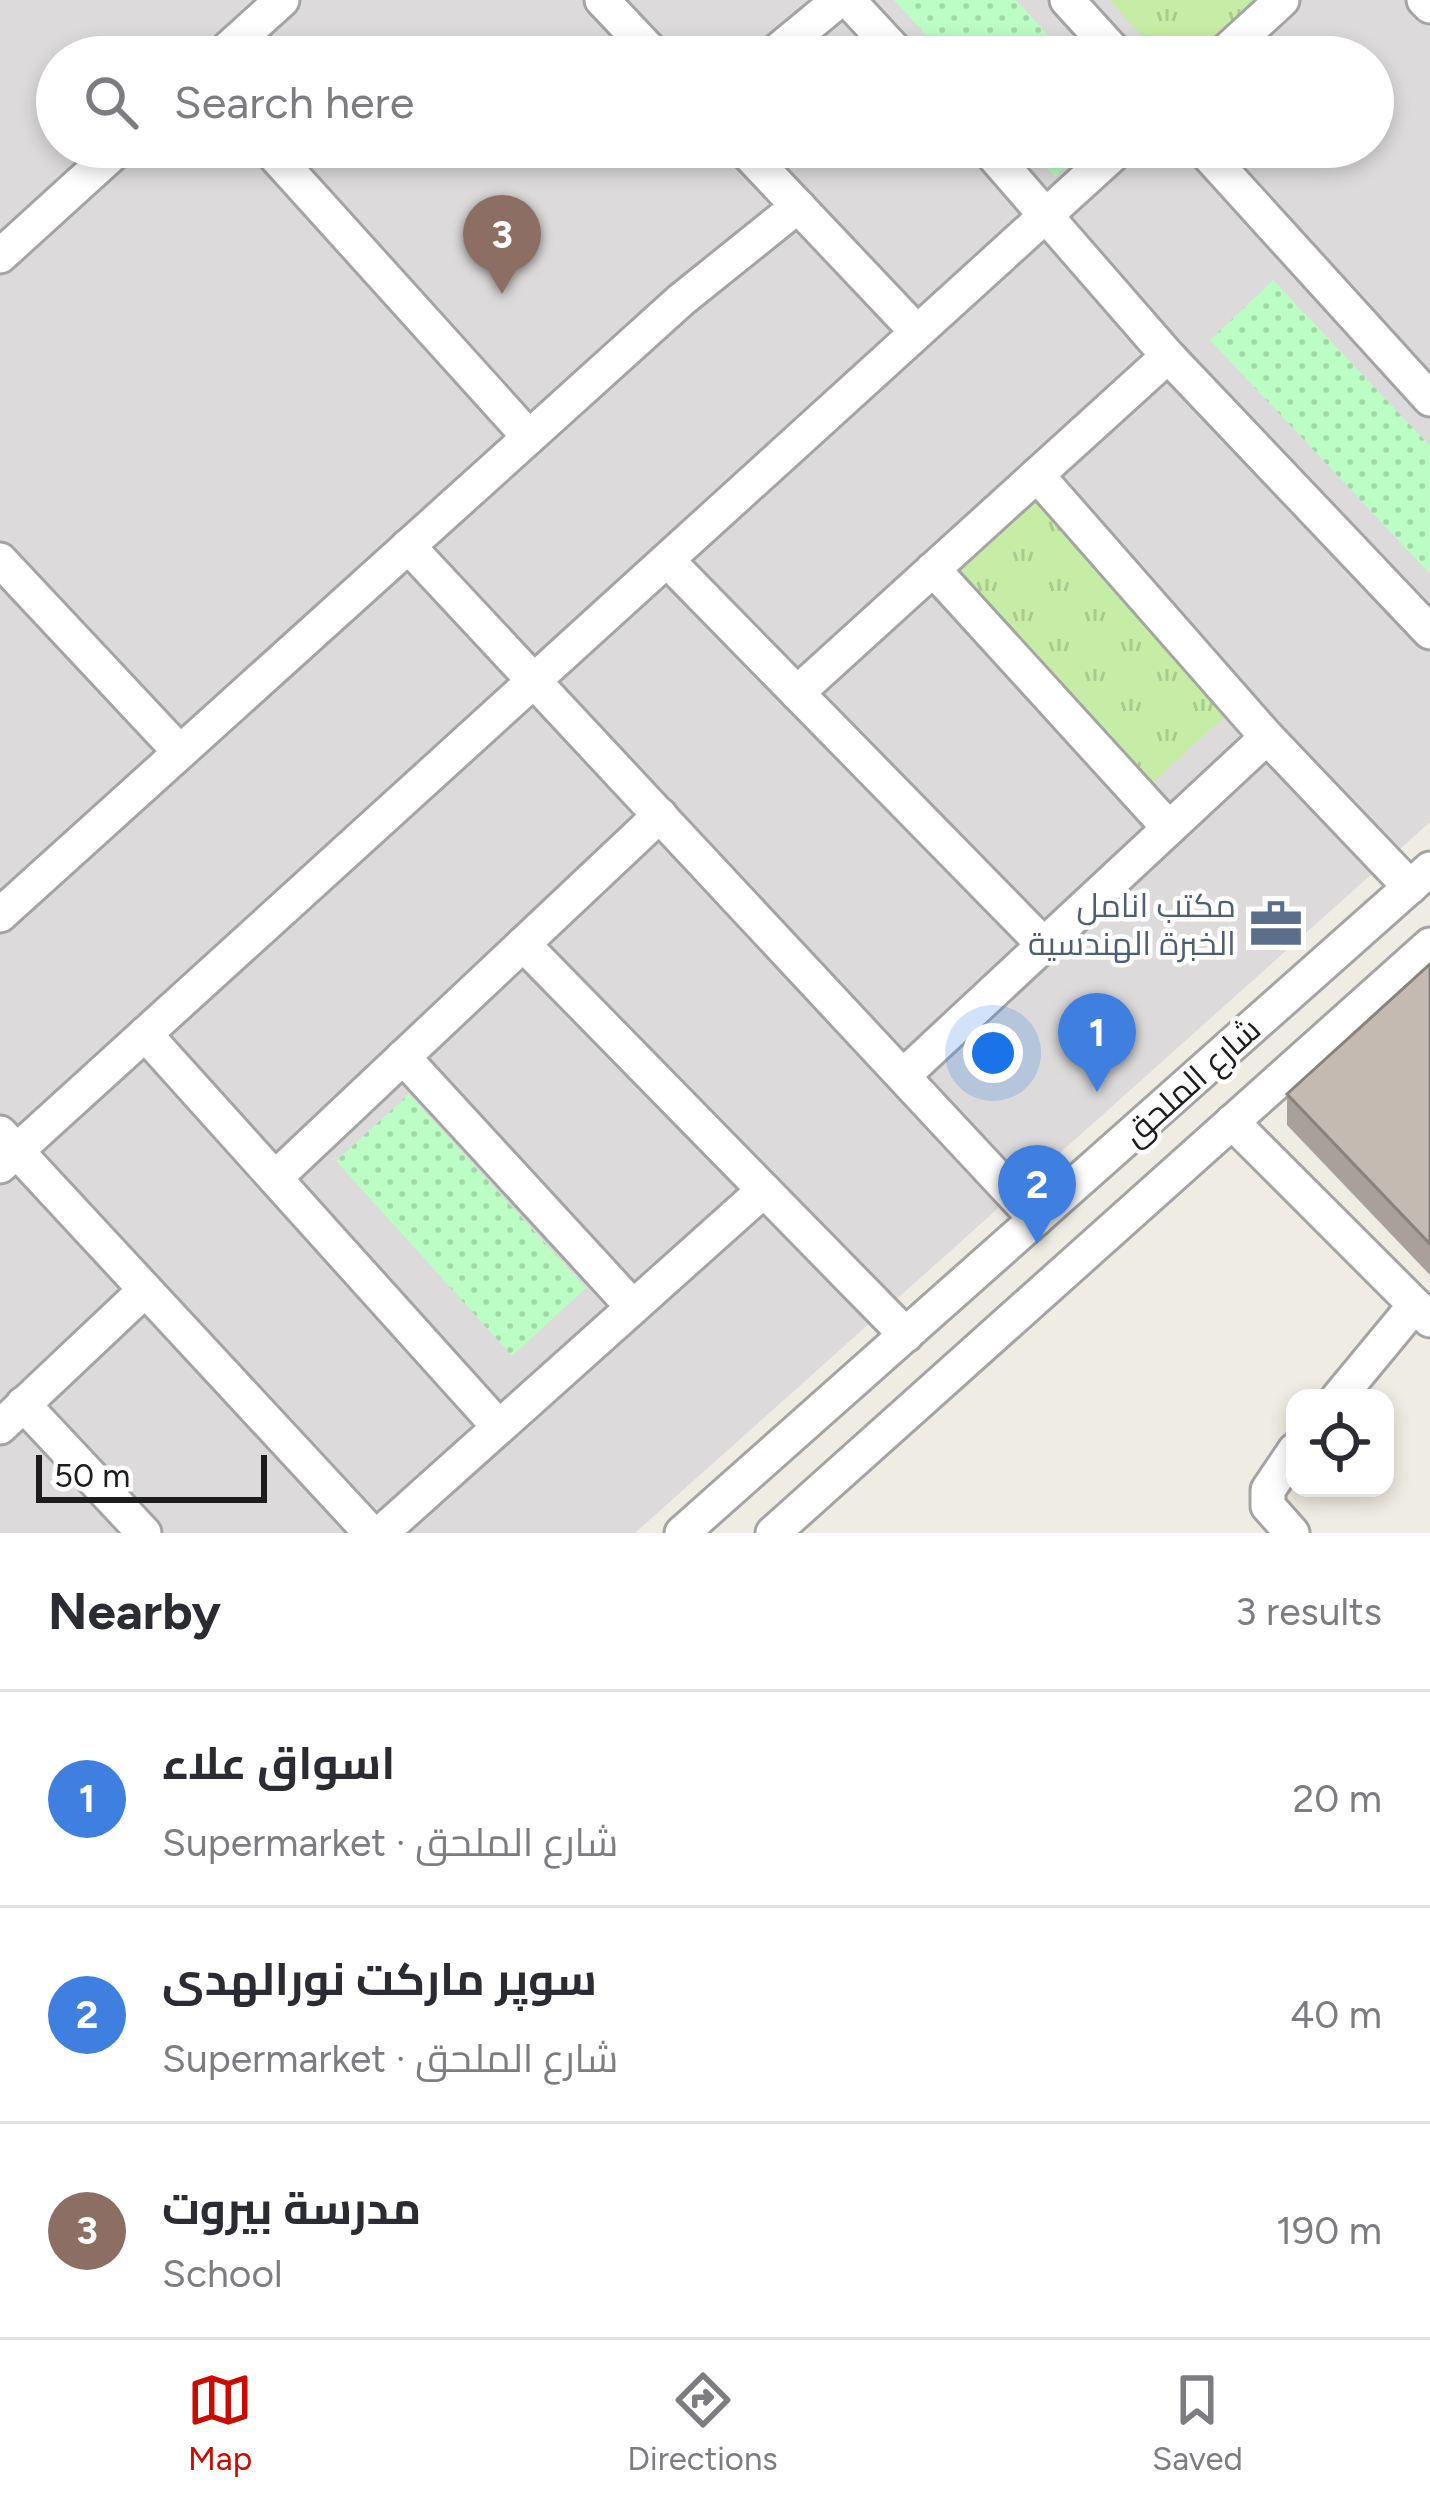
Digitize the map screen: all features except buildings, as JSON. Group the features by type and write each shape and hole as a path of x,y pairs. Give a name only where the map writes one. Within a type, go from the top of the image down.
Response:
{"street":[{"path":"242,36 282,0"},
{"path":"602,0 636,36"},
{"path":"797,36 843,0 880,36"},
{"path":"1067,0 1100,36"},
{"path":"1243,36 1282,0"},
{"path":"0,256 97,168"},
{"path":"286,168 529,437"},
{"path":"762,168 917,332"},
{"path":"1006,168 1168,356 1430,632"},
{"path":"371,1533 6,1150 145,1034 1098,168"},
{"path":"1220,168 1430,399"},
{"path":"0,915 681,300 798,206"},
{"path":"796,693 1168,356"},
{"path":"1036,475 1267,737 1420,878"},
{"path":"408,546 1036,1219"},
{"path":"0,560 180,752"},
{"path":"667,560 1044,945"},
{"path":"933,569 1169,827"},
{"path":"903,1076 1267,737"},
{"path":"275,1178 660,814"},
{"name":"شارع الملحق","path":"682,1533 1420,878"},
{"path":"523,944 906,1335"},
{"name":"شارع الملحق","path":"773,1533 1430,945"},
{"path":"145,1034 499,1427"},
{"path":"404,1057 633,1307"},
{"path":"1232,1122 1423,1313 1347,1389"},
{"path":"381,1533 764,1190"},
{"path":"144,1291 12,1416 144,1533"},
{"path":"1286,1463 1268,1490 1268,1506 1292,1533"}],"shaded area":[{"path":"0,0 1430,0 1430,822 635,1533 0,1533"}],"green space":[{"path":"894,0 1016,0 1049,36 927,36"},
{"path":"1109,0 1257,0 1218,36 1142,36"},
{"path":"1273,280 1430,446 1430,574 1210,340"},
{"path":"1033,498 1228,713 1150,785 954,569"},
{"path":"409,1094 586,1288 512,1356 336,1161"}],"place":[{"name":"مدرسة بيروت","path":"502,294"},
{"name":"مكتب انامل الخبرة الهندسية","path":"1276,924"},
{"name":"اسواق علاء","path":"1097,1092"},
{"name":"سوپر مارکت نورالهدی","path":"1037,1244"}]}
